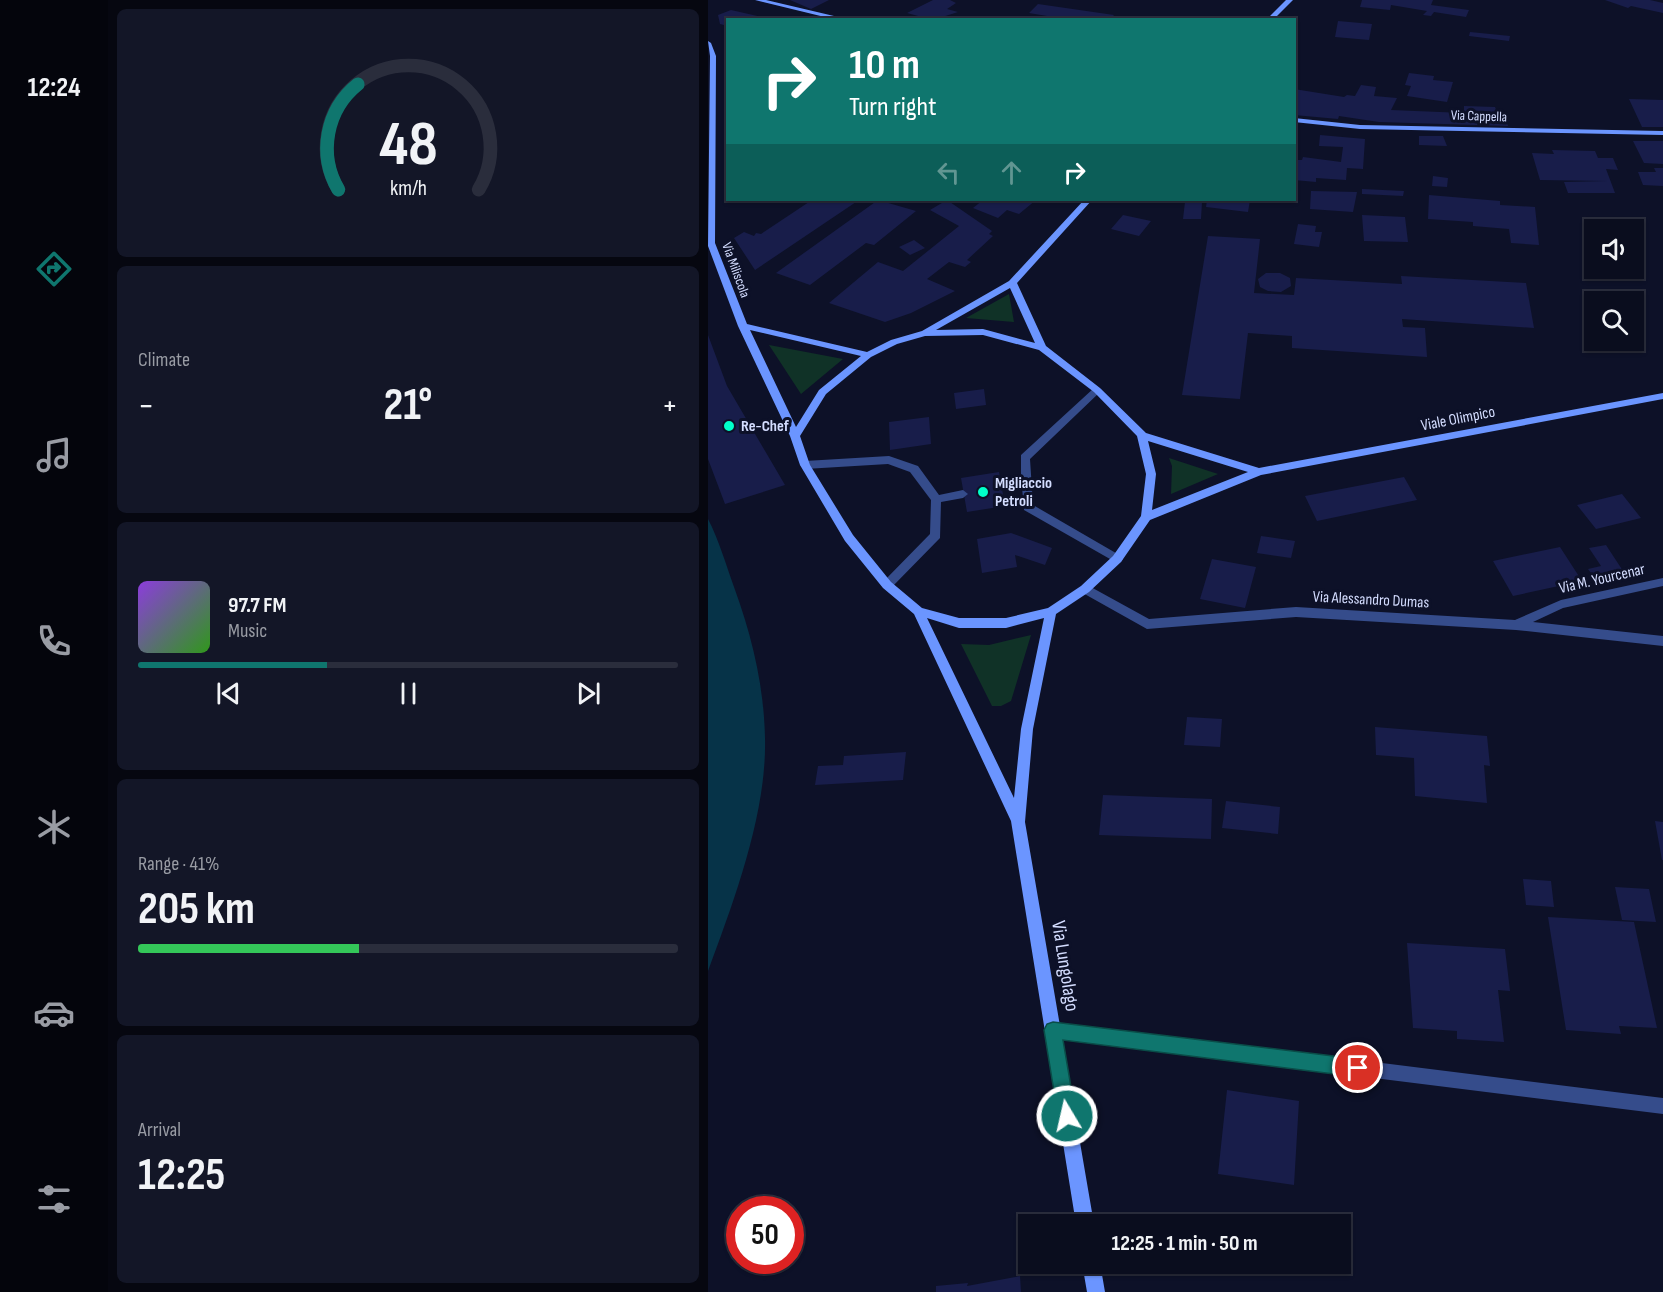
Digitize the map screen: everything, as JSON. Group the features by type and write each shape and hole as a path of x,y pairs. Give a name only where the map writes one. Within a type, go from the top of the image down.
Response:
{"main road":[{"path":"758,0 839,18"},
{"path":"1271,18 1290,0"},
{"name":"Via Miliscola","path":"708,43 713,56 711,243 743,326 795,436 805,465 849,538 887,585 918,611"},
{"name":"Via Cappella","path":"1296,120 1360,127 1663,134"},
{"path":"795,436 822,392 868,355 894,342 925,333 1012,283 1087,201"},
{"path":"1012,283 1042,348"},
{"path":"743,326 868,355"},
{"path":"918,611 959,622 983,623 1006,623 1051,612 1085,589 1117,560 1146,517 1151,474 1142,435 1096,390 1042,348 983,332 925,333"},
{"name":"Viale Olimpico","path":"1146,517 1259,472 1663,396"},
{"name":"Viale Olimpico","path":"1142,435 1259,472"},
{"name":"Via Lungolago","path":"918,611 1018,822"},
{"name":"Via Lungolago","path":"1051,612 1027,729 1018,822 1083,1214"},
{"path":"1093,1274 1096,1292"}],"street":[{"path":"1096,390 1024,458 1028,507 1117,560"},
{"path":"805,465 889,460 914,469 936,499 936,535 887,585"},
{"path":"1003,487 1026,483"},
{"path":"936,499 963,494"},
{"name":"Via M. Yourcenar","path":"1516,625 1561,604 1663,582"},
{"name":"Via Alessandro Dumas","path":"1085,589 1147,624 1296,612 1516,625 1663,641"},
{"path":"1053,1030 1663,1106"}],"green space":[{"path":"1009,294 1014,322 966,318"},
{"path":"769,345 843,359 801,394"},
{"path":"1169,458 1218,474 1171,494 1172,466"},
{"path":"1031,635 1011,701 1001,706 992,706 961,644 989,645"}],"water":[{"path":"708,519 716,535 751,643 762,699 765,738 761,796 755,826 738,886 708,971"}],"building":[{"path":"790,0 829,0 811,9"},
{"path":"933,0 950,0 956,3 947,9 958,12 939,18 926,18 907,13"},
{"path":"1362,0 1433,0 1431,5 1469,10 1466,17 1434,12 1431,16 1423,15 1427,11 1391,5 1390,10 1360,7"},
{"path":"1605,0 1650,0 1663,3 1663,13 1631,6 1628,8"},
{"path":"1038,4 1114,15 1112,18 1059,18 1029,13"},
{"path":"731,10 766,18 726,18 726,26 720,24 718,15"},
{"path":"1338,21 1372,24 1369,40 1335,37"},
{"path":"1470,32 1510,36 1509,41 1469,36"},
{"path":"1409,73 1434,76 1433,80 1453,82 1447,102 1407,96 1411,86 1405,85"},
{"path":"1361,85 1376,87 1374,96 1397,98 1391,110 1464,113 1464,106 1495,107 1498,115 1504,115 1508,126 1379,122 1339,116 1338,119 1296,115 1296,89 1344,97 1355,96"},
{"path":"1629,99 1663,100 1663,127 1642,127"},
{"path":"1320,135 1365,139 1363,169 1347,168 1346,180 1316,178 1316,182 1296,180 1296,160 1302,160 1303,157 1341,162 1343,147 1319,146"},
{"path":"1419,136 1443,136 1447,146 1419,145"},
{"path":"1633,141 1663,141 1663,164 1644,163"},
{"path":"1552,150 1595,151 1598,158 1613,158 1618,170 1606,169 1615,193 1568,193 1564,182 1607,181 1540,180 1532,153 1554,154"},
{"path":"1654,168 1663,168 1663,186 1643,185 1638,172 1656,172"},
{"path":"1433,176 1448,178 1447,187 1432,186"},
{"path":"1362,189 1404,191 1403,196 1362,194"},
{"path":"1311,191 1357,192 1353,212 1310,209"},
{"path":"1429,195 1500,201 1500,205 1535,207 1539,245 1511,243 1509,229 1473,226 1473,222 1428,219"},
{"path":"810,201 858,201 755,270 734,238 744,232 754,236 756,233 761,234"},
{"path":"877,201 916,211 874,245 866,243 810,285 776,273"},
{"path":"948,201 992,231 989,234 993,236 967,260 971,262 965,267 949,262 927,279 955,291 911,313 885,322 829,303 878,262 903,271 959,226 930,210"},
{"path":"982,201 1035,201 1019,214 1007,210 998,218 973,208"},
{"path":"1207,201 1250,201 1248,212 1206,207"},
{"path":"1185,202 1202,202 1201,219 1183,219"},
{"path":"1123,215 1151,221 1139,236 1111,229"},
{"path":"1362,215 1405,217 1408,242 1364,241"},
{"path":"1298,224 1316,226 1315,232 1322,232 1319,247 1294,244"},
{"path":"1208,236 1260,239 1254,293 1294,295 1296,278 1402,284 1401,276 1526,283 1534,328 1402,319 1403,327 1425,328 1427,357 1292,348 1292,336 1248,333 1240,399 1182,395"},
{"path":"914,240 925,248 910,255 899,247"},
{"path":"1266,273 1280,273 1290,278 1291,286 1281,292 1268,291 1260,287 1258,279"},
{"name":"Re-Chef","path":"708,335 727,386 785,485 725,504 708,459"},
{"path":"984,389 986,405 956,409 954,393"},
{"path":"929,417 931,444 890,450 889,422"},
{"name":"Migliaccio Petroli","path":"999,472 1005,506 967,512 961,478"},
{"path":"1404,477 1417,500 1317,521 1305,496"},
{"path":"1622,494 1641,518 1596,529 1577,505"},
{"path":"1011,533 1052,548 1045,565 1015,555 1017,567 982,573 977,539"},
{"path":"1261,536 1295,541 1291,558 1257,553"},
{"path":"1606,545 1625,574 1596,580 1588,569 1601,566 1589,548"},
{"path":"1560,547 1582,581 1513,596 1493,561"},
{"path":"1212,559 1256,567 1245,608 1200,599"},
{"path":"1187,717 1222,719 1220,747 1184,745"},
{"path":"1375,727 1487,736 1490,766 1484,765 1487,803 1415,796 1414,758 1376,755"},
{"path":"906,752 903,780 815,785 818,766 843,765 844,756"},
{"path":"1103,795 1212,799 1211,839 1099,835"},
{"path":"1226,801 1280,807 1278,834 1222,828"},
{"path":"1655,821 1663,822 1663,860 1662,860"},
{"path":"1523,879 1551,881 1554,907 1526,905"},
{"path":"1615,887 1649,889 1656,922 1622,920"},
{"path":"1548,917 1634,922 1657,1028 1619,1026 1621,1034 1566,1030"},
{"path":"1407,943 1505,949 1510,991 1498,990 1504,1042 1457,1039 1457,1031 1413,1028"},
{"path":"1227,1090 1299,1101 1294,1185 1218,1174"},
{"path":"1020,1276 1021,1292 936,1292 936,1286 968,1283 967,1286"}],"place":[{"name":"Re-Chef","path":"729,426"},
{"name":"Migliaccio Petroli","path":"983,492"}],"route":[{"path":"1067,1116 1053,1030 1358,1068"}]}
